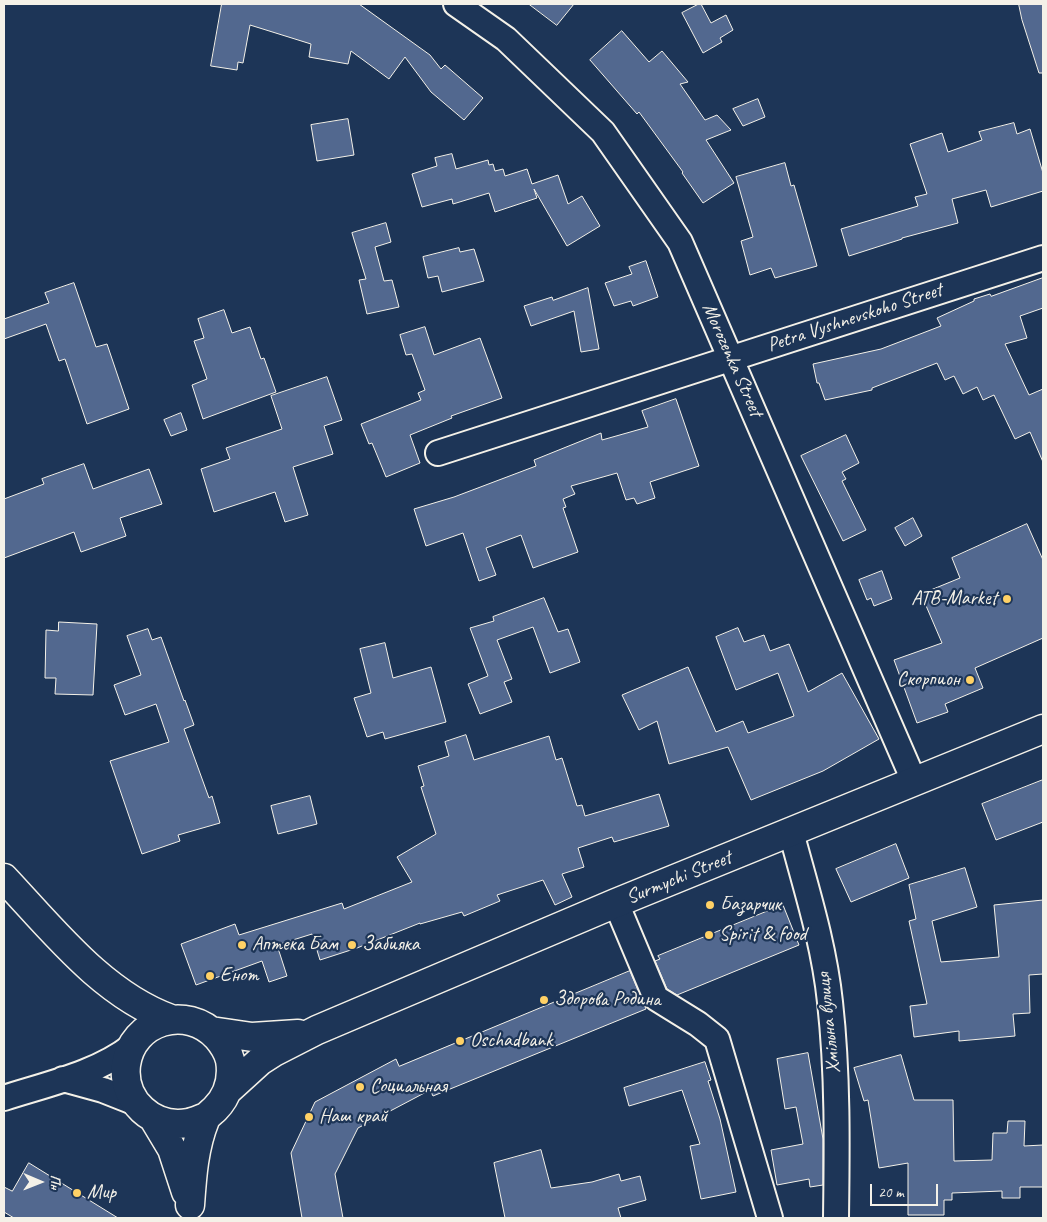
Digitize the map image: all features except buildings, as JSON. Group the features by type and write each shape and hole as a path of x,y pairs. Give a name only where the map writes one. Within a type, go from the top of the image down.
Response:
{"main road":[{"name":"Surmychi Street","path":"317,1030 616,903 1043,729"},
{"path":"4,878 56,934 98,975 138,1004 171,1019 192,1021 211,1030 252,1038 287,1036 317,1030"},
{"path":"98,975 121,1009 132,1046"},
{"path":"171,1019 155,1024 142,1033 132,1046 127,1058 126,1073 129,1089 172,1149 190,1212"},
{"path":"211,1030 223,1043 229,1058 231,1075 227,1091"},
{"path":"145,1111 171,1124 189,1123 206,1117 215,1110 227,1091 260,1061 317,1030"},
{"path":"190,1212 195,1150 206,1117"}],"street":[{"name":"Morozenka Street","path":"456,4 506,39 603,132 680,242 732,358 914,781"},
{"name":"Petra Vyshnevskoho Street","path":"438,453 1043,258"},
{"name":"Хмільна вулиця","path":"791,832 819,937 830,1001 835,1075 836,1218"},
{"path":"616,903 656,998 698,1024 717,1039 770,1218"},
{"path":"4,1098 106,1063 120,1056 132,1046"},
{"path":"63,1079 102,1090 145,1111"}],"place":[{"name":"ATB-Market","path":"1007,599"},
{"name":"Скорпион","path":"970,680"},
{"name":"Базарчик","path":"710,905"},
{"name":"Spirit & food","path":"709,935"},
{"name":"Аптека Бам","path":"242,945"},
{"name":"Забияка","path":"352,945"},
{"name":"Енот","path":"210,976"},
{"name":"Здорова Родина","path":"544,1000"},
{"name":"Oschadbank","path":"460,1041"},
{"name":"Социальная","path":"360,1087"},
{"name":"Наш край","path":"309,1117"},
{"name":"Мир","path":"77,1193"}]}
